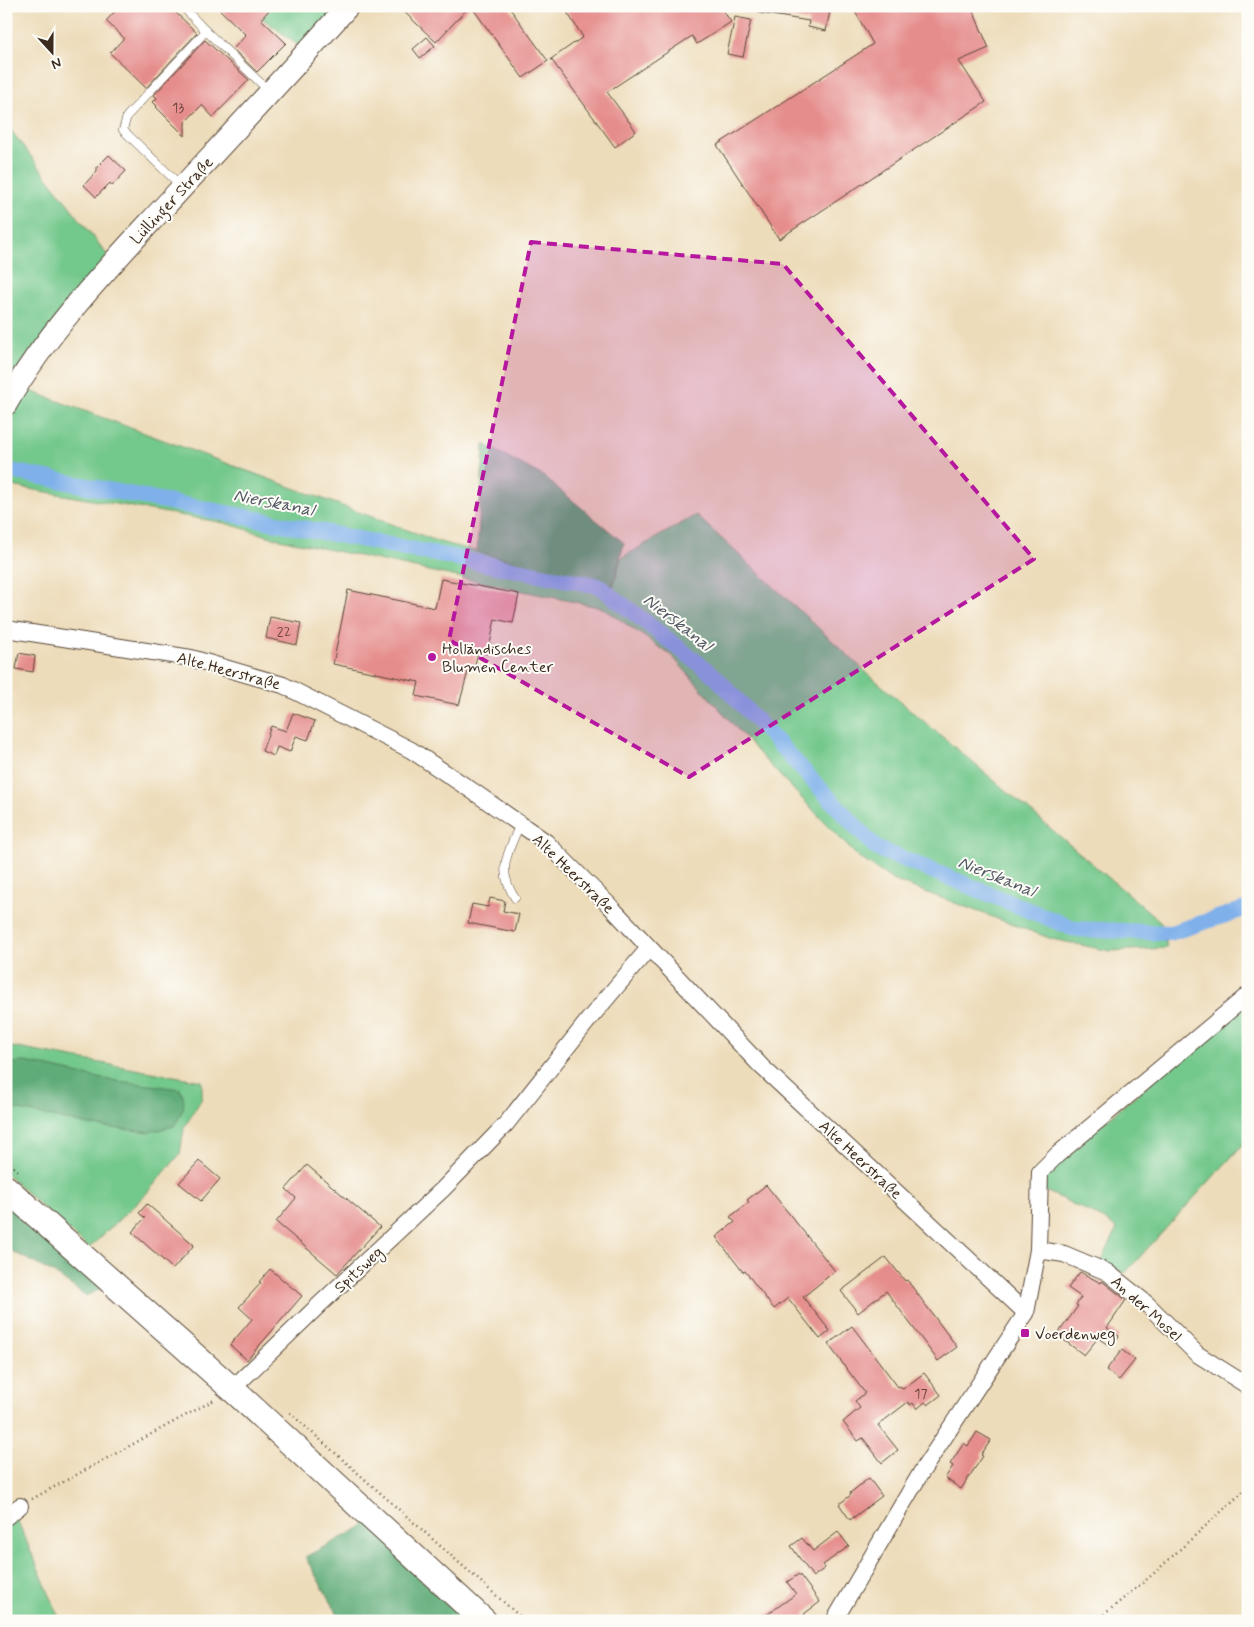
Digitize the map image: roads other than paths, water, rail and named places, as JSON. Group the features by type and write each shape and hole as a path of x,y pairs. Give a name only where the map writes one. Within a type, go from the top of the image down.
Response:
{"main road":[{"path":"6,1188 232,1389 484,1621"}],"street":[{"name":"Lüllinger Straße","path":"6,404 19,381 56,328 348,6"},
{"name":"Alte Heerstraße","path":"6,628 191,658 283,685 411,750 546,842 762,1066 1026,1313"},
{"name":"Spitsweg","path":"232,1389 443,1189 506,1124 590,1018 649,948"},
{"path":"834,1621 922,1471 1026,1313 1038,1250 1040,1172 1048,1163 1248,995"},
{"name":"An der Mosel","path":"1038,1250 1064,1254 1107,1272 1147,1304 1197,1354 1248,1386"},
{"path":"6,1517 20,1506"}],"lane":[{"path":"182,6 270,92"},
{"path":"183,187 122,130 127,116 206,31"},
{"path":"515,898 505,878 505,862 520,824"}],"waterway":[{"name":"Nierskanal","path":"6,470 599,586 715,676 876,848 1075,929 1170,933 1248,908"}],"place":[{"name":"Holländisches Blumen Center","path":"432,657"},
{"name":"Voerdenweg","path":"1025,1333"}]}
